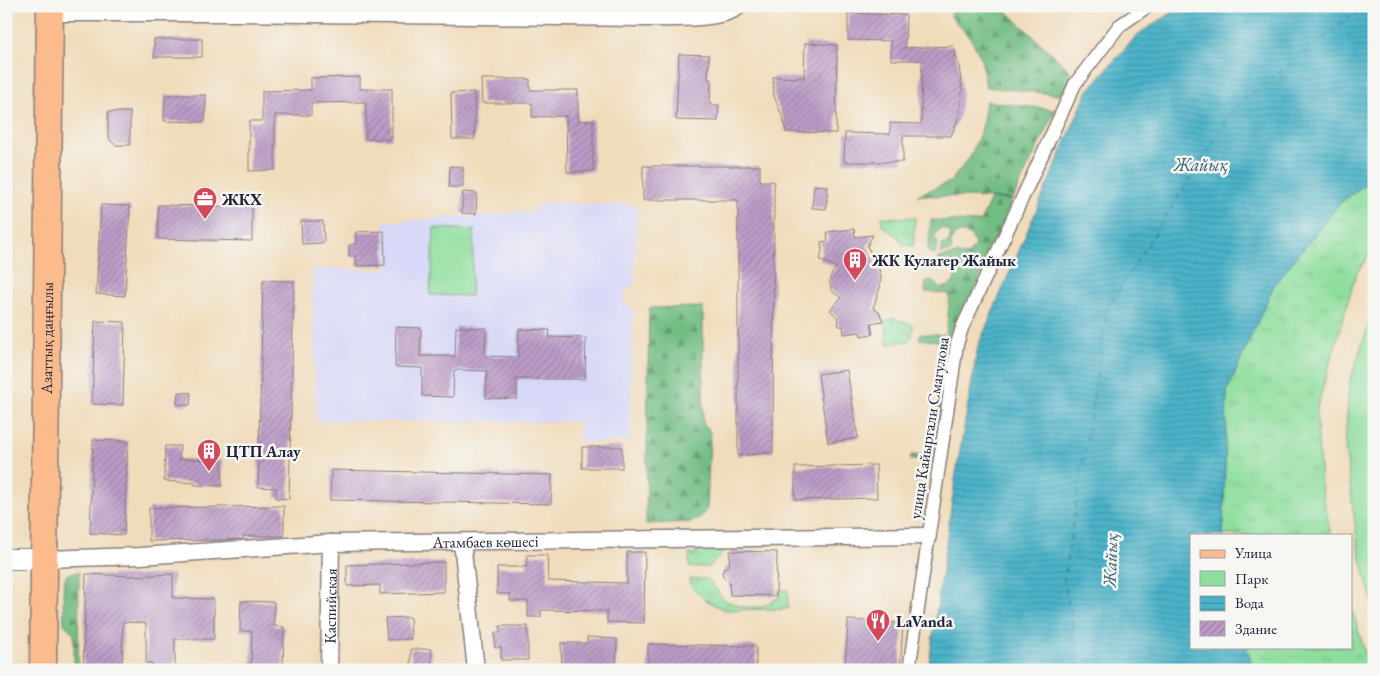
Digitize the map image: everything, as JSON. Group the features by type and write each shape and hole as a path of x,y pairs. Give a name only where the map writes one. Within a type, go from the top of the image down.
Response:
{"main road":[{"name":"Азаттық даңғылы","path":"43,670 50,10"}],"street":[{"path":"50,10 640,18 693,12 732,12 739,6"},
{"name":"улица Кайыргали Смагулова","path":"909,670 957,344 962,328 1075,84 1119,26 1148,6"},
{"name":"Атамбаев көшесі","path":"44,559 140,556 331,543 928,536"},
{"path":"462,542 476,670"},
{"name":"Каспийская","path":"329,670 331,543"},
{"path":"6,559 44,559"}],"shaded area":[{"path":"539,203 637,205 634,284 624,290 624,302 633,310 630,441 579,443 579,422 316,421 312,269 387,270 384,222 533,212"}],"green space":[{"path":"952,6 1001,6 1072,73 1062,95 986,87 981,58 970,37 951,17"},
{"path":"986,101 1055,110 1013,199 917,195 950,182 970,157 982,129"},
{"path":"1374,178 1374,247 1356,274 1316,411 1321,485 1331,534 1223,534 1227,391 1273,285 1340,203"},
{"path":"991,199 1012,200 951,348 935,461 910,460 911,455 930,455 946,342 919,339 920,334 946,335 950,294 925,292 926,281 932,281 940,288 949,286 954,280 954,273 949,266 942,266 938,258 957,254 962,256 968,255 975,246 968,234 961,233 954,235 951,246 952,250 940,254 943,244 949,241 951,232 942,228 938,230 934,237 938,243 935,254 928,252 931,220 980,222"},
{"path":"882,217 915,218 913,246 903,245 898,237 882,225"},
{"path":"434,228 474,230 471,296 430,295"},
{"path":"703,307 703,424 708,428 710,435 707,509 701,517 692,522 646,524 649,308"},
{"path":"1374,308 1374,609 1358,547 1345,446 1349,384"},
{"path":"894,318 913,325 912,337 908,341 887,344 886,321"},
{"path":"696,550 726,550 709,567 689,567 689,554 696,554"},
{"path":"79,572 78,670 74,670 74,634 64,624 63,591 67,575"},
{"path":"689,579 708,579 724,600 742,607 761,607 779,598 779,590 788,590 788,609 724,610 704,599 690,586"},
{"path":"1352,608 1370,670 1254,670 1246,648 1352,648"}],"water":[{"name":"Жайық","path":"1183,6 1374,6 1374,178 1340,203 1274,285 1227,391 1223,534 1190,534 1190,648 1246,648 1254,670 928,670 955,480 978,346 1088,90 1138,34"}],"building":[{"path":"848,13 906,15 905,48 953,46 959,66 962,90 960,114 951,136 903,136 903,162 844,162 845,133 890,134 890,123 921,124 922,60 891,60 891,41 848,40"},
{"path":"154,39 202,39 202,57 154,57"},
{"path":"805,43 837,45 836,133 786,132 783,118 774,96 773,77 804,78"},
{"path":"679,54 709,55 708,79 711,79 710,105 719,105 718,121 676,120"},
{"path":"360,77 360,89 392,89 392,139 366,139 366,102 311,103 311,115 275,115 275,170 249,171 249,121 262,121 262,91 311,90 311,78"},
{"path":"481,79 530,79 530,90 578,90 578,121 593,120 593,171 567,172 566,116 532,117 532,103 482,103"},
{"path":"474,92 475,139 452,139 451,93"},
{"path":"165,95 206,95 205,122 164,121"},
{"path":"108,112 130,112 130,145 115,145 110,140"},
{"path":"450,166 463,167 463,187 449,187"},
{"path":"643,166 760,166 760,181 774,181 773,452 738,456 738,200 643,200"},
{"path":"814,185 828,186 826,209 812,208"},
{"path":"463,192 477,193 476,214 462,213"},
{"path":"101,205 130,206 125,296 96,294"},
{"path":"158,205 252,207 252,241 158,239"},
{"path":"301,221 323,221 324,243 302,244"},
{"name":"ЖК Кулагер Жайык","path":"854,229 855,237 873,235 867,246 878,266 881,277 880,288 873,308 879,312 883,321 871,323 873,334 861,336 860,332 844,334 843,326 839,326 837,317 830,310 841,298 832,291 830,284 830,277 836,267 820,260 822,252 821,242 828,241 827,232"},
{"path":"384,231 385,265 357,266 356,256 349,256 349,245 356,244 356,232"},
{"path":"263,280 294,281 289,499 276,498 276,488 258,487"},
{"path":"95,321 125,322 123,405 92,404"},
{"path":"396,327 421,328 420,356 455,356 456,327 486,328 485,356 518,357 519,329 550,330 549,337 586,338 585,379 517,379 517,399 486,398 487,371 454,370 453,397 422,396 422,368 395,367"},
{"path":"847,370 858,438 828,443 818,374"},
{"path":"178,392 191,393 190,405 177,404"},
{"path":"93,440 128,441 124,535 90,533"},
{"path":"165,446 180,446 179,459 222,460 222,486 164,481"},
{"path":"582,447 622,447 622,468 582,468"},
{"path":"876,465 877,498 795,500 795,467"},
{"path":"331,470 552,475 551,504 330,500"},
{"path":"284,506 284,536 243,536 243,539 223,540 149,541 149,508"},
{"path":"730,551 777,552 776,596 730,595 729,581 724,578 722,573 724,568 729,566"},
{"path":"627,552 645,552 644,623 607,622 607,611 541,610 541,617 528,617 528,601 510,601 510,594 497,594 497,567 527,567 527,555 547,555 548,581 627,583"},
{"path":"444,562 444,592 380,594 380,585 347,586 347,565"},
{"path":"86,574 134,576 173,574 173,598 214,599 214,639 175,639 175,670 152,670 152,663 146,663 146,623 123,622 122,670 83,670"},
{"path":"241,601 274,602 274,626 284,627 283,670 251,670 252,631 240,631"},
{"path":"410,617 411,639 387,640 385,618"},
{"path":"848,620 903,623 900,670 845,670"},
{"path":"500,626 528,626 528,660 501,660 501,647 495,648 495,633 500,633"},
{"path":"587,637 617,639 616,669 581,668 581,670 562,670 561,643 587,643"},
{"path":"648,644 756,646 756,670 648,670"},
{"path":"411,649 431,649 432,670 411,670"}],"ferry route":[{"path":"1080,670 1064,579 1108,307 1237,105 1364,6"}],"place":[{"name":"ЖКХ","path":"205,220"},
{"name":"ЖК Кулагер Жайык","path":"855,281"},
{"name":"ЦТП Алау","path":"209,472"},
{"name":"LaVanda","path":"878,642"}]}
